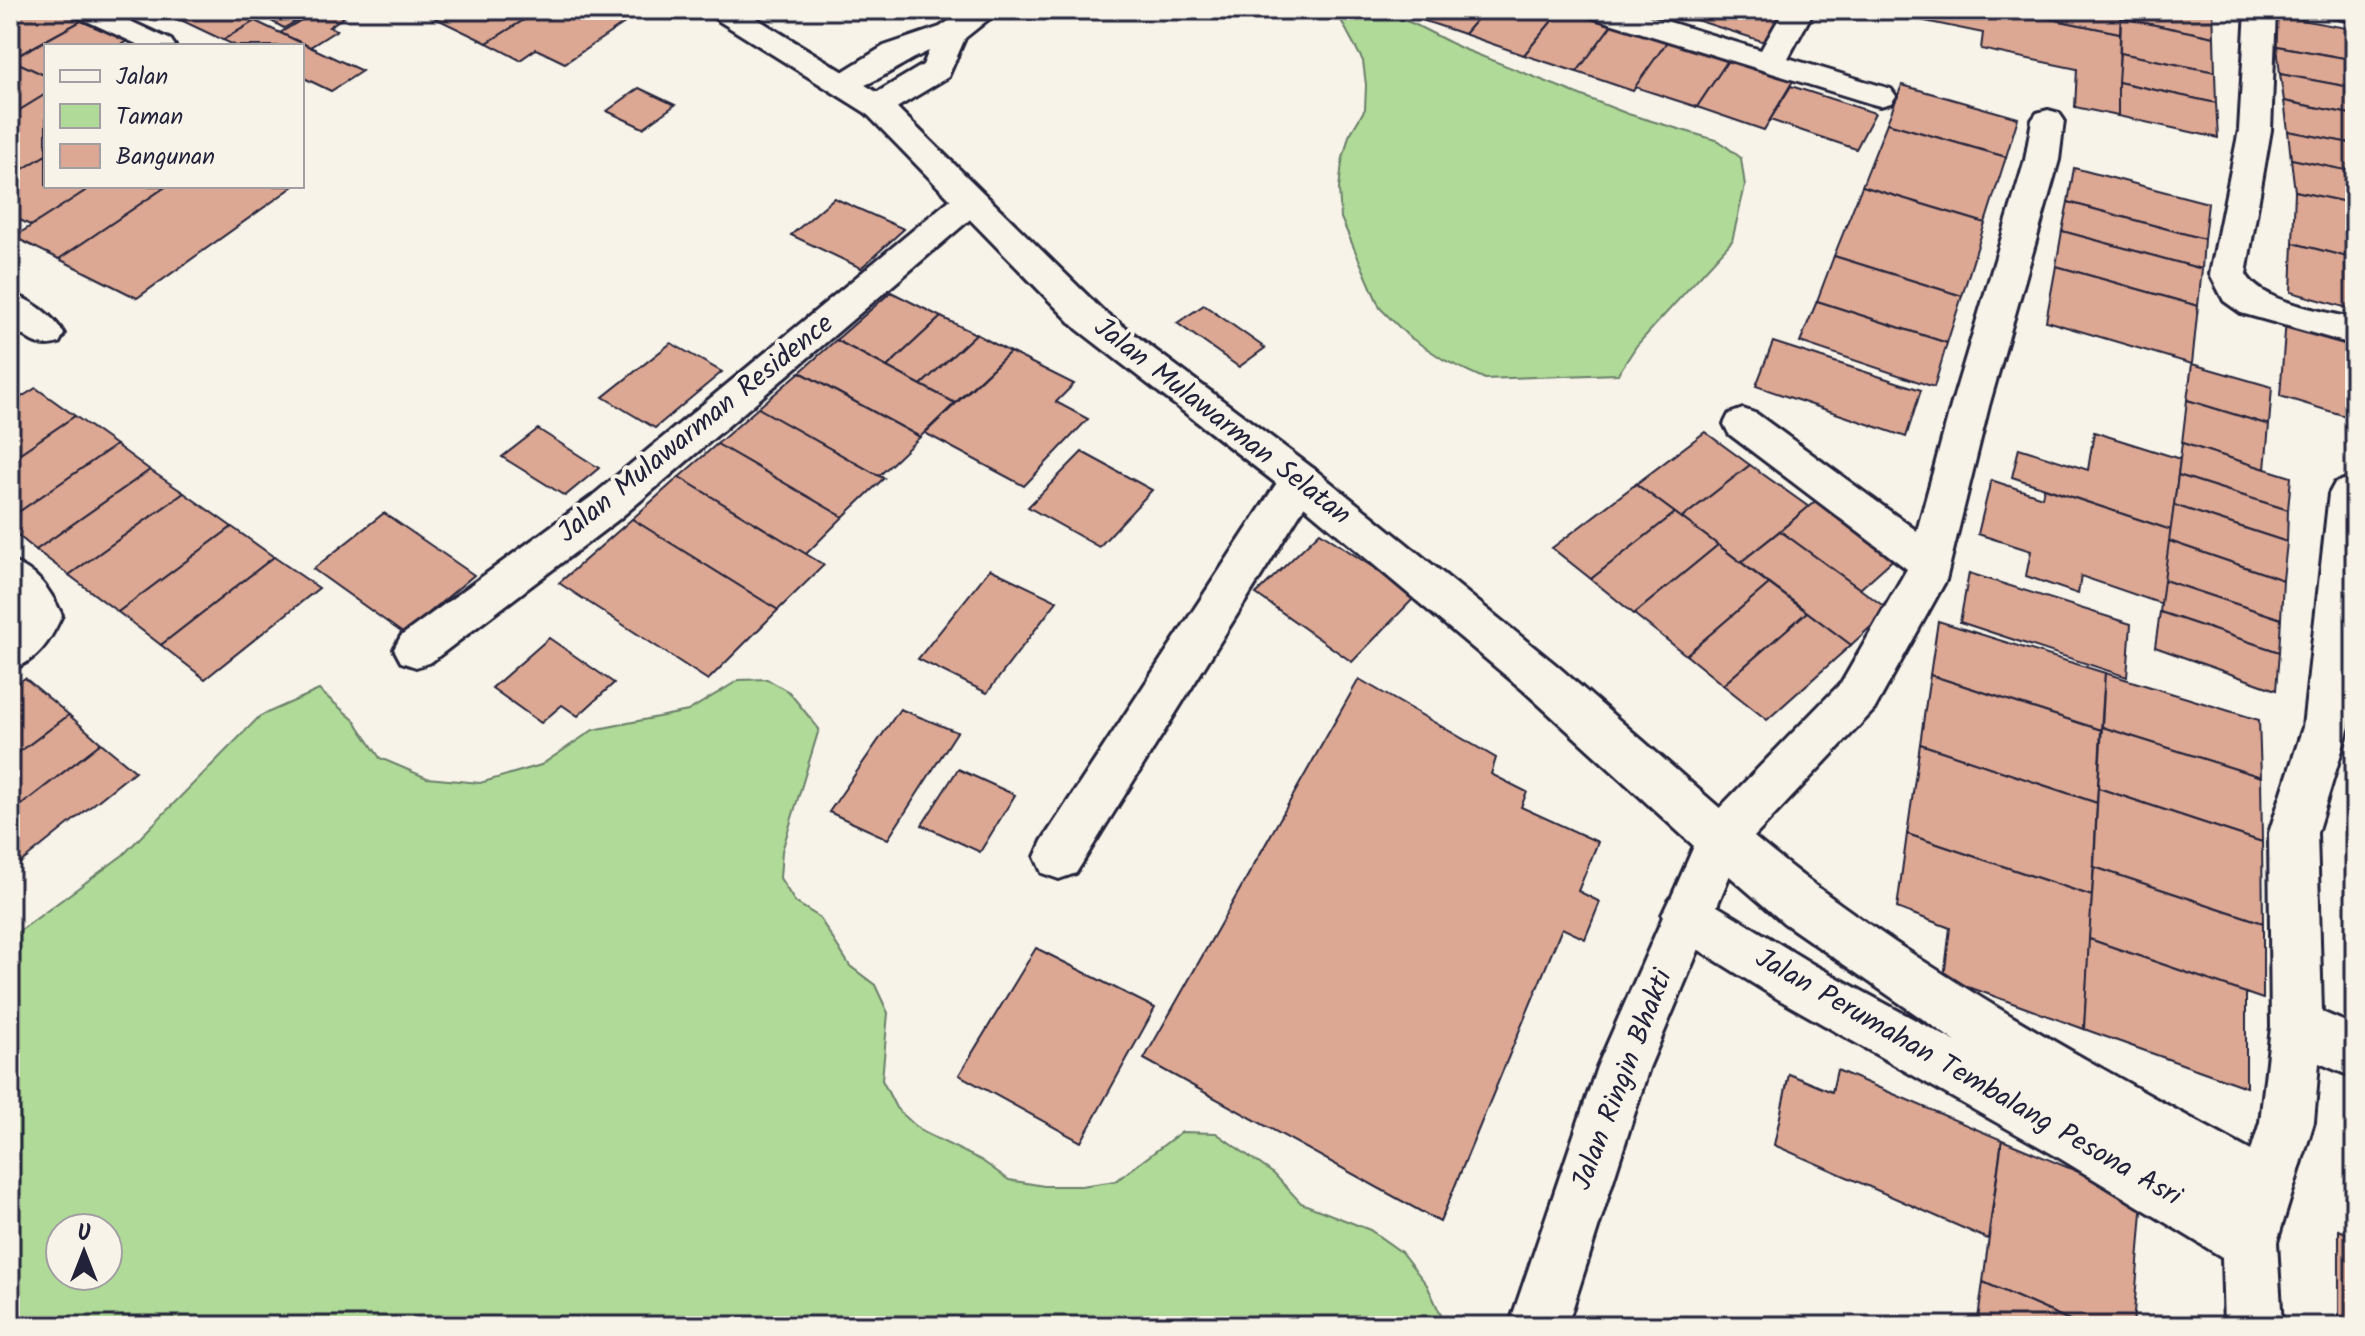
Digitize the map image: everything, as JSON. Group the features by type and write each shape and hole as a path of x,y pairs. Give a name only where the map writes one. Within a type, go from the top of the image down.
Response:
{"street":[{"name":"Jalan Mulawarman Selatan","path":"722,10 877,106 1090,320 1300,480 1539,677 1721,839"},
{"path":"845,84 895,53 951,33 985,10"},
{"path":"1598,10 1880,96"},
{"path":"1770,62 1799,10"},
{"path":"2261,10 2255,130 2228,274 2237,292 2254,304 2355,332"},
{"path":"2340,10 2355,13"},
{"path":"877,106 937,70 951,33"},
{"name":"Jalan Ringin Bhakti","path":"1538,1326 1623,1067 1721,839 1858,696 1925,580 1970,406 2042,160 2048,120"},
{"name":"Jalan Mulawarman Residence","path":"416,649 605,508 970,201"},
{"path":"10,306 46,334"},
{"path":"1743,424 1929,563"},
{"path":"1059,857 1300,480"},
{"path":"2253,1326 2249,1242 2287,1122 2297,1027 2293,833 2326,727 2349,494"},
{"path":"10,578 30,596 41,615 33,631 10,652"},
{"name":"Jalan Perumahan Tembalang Pesona Asri","path":"1721,839 1801,907 1990,1035 2265,1189"},
{"name":"Jalan Perumahan Tembalang Pesona Asri","path":"1687,915 1796,982 2075,1137 2249,1242"},
{"path":"2297,1027 2355,1052"}],"lane":[{"path":"85,10 158,44"}],"green space":[{"path":"1376,10 1414,24 1461,48 1628,114 1719,141 1741,158 1745,186 1732,241 1637,345 1618,374 1485,379 1444,360 1408,336 1380,308 1341,218 1339,189 1342,162 1349,136 1365,109 1366,85 1363,61 1336,11"},
{"path":"767,679 789,692 819,729 782,851 780,878 795,902 819,917 850,966 875,985 888,1013 882,1080 896,1108 921,1131 981,1160 1009,1180 1044,1186 1081,1186 1116,1181 1181,1132 1216,1133 1274,1174 1301,1203 1370,1230 1401,1252 1427,1285 1446,1326 10,1326 10,938 123,855 260,716 319,690 354,720 380,758 427,778 480,783 541,765 593,730 688,711 739,680"}],"building":[{"path":"25,10 55,10 81,21 10,60 10,18"},
{"path":"171,10 230,10 255,21 223,40 166,13"},
{"path":"255,10 315,10 284,28"},
{"path":"318,10 331,10 345,16 329,27 337,30 310,47 280,33"},
{"path":"448,10 540,10 487,43 435,18"},
{"path":"540,10 621,10 635,16 565,63 536,49 520,60 487,43"},
{"path":"1423,10 1485,10 1464,34 1416,18"},
{"path":"1485,10 1561,10 1524,55 1464,34"},
{"path":"1561,10 1577,10 1614,22 1577,72 1524,55"},
{"path":"1665,10 1785,10 1768,43"},
{"path":"1892,10 2006,10 2120,33 2118,116 2075,107 2077,69 1981,49 1983,33 1891,14"},
{"path":"2006,10 2121,10 2120,33"},
{"path":"2121,10 2213,10 2214,37 2121,18"},
{"path":"2273,15 2352,29 2355,60 2277,46"},
{"path":"2121,18 2214,37 2215,72 2120,53"},
{"path":"81,21 128,41 122,44 44,44 44,75 10,60"},
{"path":"255,21 362,71 331,91 304,78 304,44 232,44 223,40"},
{"path":"1614,22 1669,39 1633,91 1577,72"},
{"path":"1669,39 1729,59 1697,107 1635,87"},
{"path":"2277,46 2355,60 2355,88 2280,74"},
{"path":"2120,53 2215,72 2216,103 2118,82"},
{"path":"10,59 44,75 44,95 10,116"},
{"path":"1729,59 1794,79 1764,130 1697,107"},
{"path":"2280,74 2355,88 2355,115 2284,101"},
{"path":"2118,82 2216,103 2218,138 2118,116"},
{"path":"1902,85 2018,118 2006,157 1887,123"},
{"path":"1791,86 1875,113 1856,149 1770,120"},
{"path":"639,88 675,105 643,128 607,111"},
{"path":"44,95 44,156 10,177 10,116"},
{"path":"2284,101 2355,115 2355,144 2288,131"},
{"path":"1887,123 2006,157 1985,223 1862,186"},
{"path":"2288,131 2355,144 2355,172 2291,159"},
{"path":"44,156 44,188 90,188 32,226 10,215 10,177"},
{"path":"2291,159 2355,172 2355,204 2295,191"},
{"path":"2074,168 2208,203 2204,239 2068,202"},
{"path":"1862,186 1985,223 1962,296 1834,256"},
{"path":"90,188 164,188 59,259 14,237"},
{"path":"164,188 291,188 137,298 59,259"},
{"path":"2295,191 2355,204 2355,259 2293,243"},
{"path":"834,198 904,229 861,268 791,235"},
{"path":"2068,202 2204,239 2202,269 2062,231"},
{"path":"2062,231 2202,269 2198,306 2056,266"},
{"path":"2293,243 2355,259 2355,310 2291,292"},
{"path":"1834,256 1962,296 1947,343 1817,301"},
{"path":"2056,266 2198,306 2192,364 2046,321"},
{"path":"891,292 941,317 887,367 836,340"},
{"path":"1817,301 1947,343 1934,387 1800,342"},
{"path":"1204,305 1265,348 1239,367 1177,323"},
{"path":"941,317 976,334 921,385 887,367"},
{"path":"2286,319 2355,339 2355,419 2280,396"},
{"path":"976,334 1010,352 955,403 921,385"},
{"path":"836,340 955,403 920,437 800,372"},
{"path":"1773,342 1921,390 1906,437 1756,386"},
{"path":"671,343 722,372 655,428 603,397"},
{"path":"1010,352 1074,384 1056,402 1088,419 1024,486 925,433"},
{"path":"2192,364 2272,387 2269,425 2187,400"},
{"path":"800,372 920,437 879,476 758,408"},
{"path":"36,388 75,416 10,460 10,404"},
{"path":"2187,400 2269,425 2265,469 2182,443"},
{"path":"758,408 884,478 843,517 717,444"},
{"path":"75,416 116,445 10,518 10,460"},
{"path":"538,429 599,468 565,496 502,457"},
{"path":"1705,432 1750,465 1682,518 1636,484"},
{"path":"2094,432 2180,459 2171,530 2012,477 2019,448 2088,470"},
{"path":"2182,443 2291,477 2288,510 2178,475"},
{"path":"717,444 843,517 806,554 679,477"},
{"path":"116,445 150,470 36,550 10,529 10,518"},
{"path":"1082,452 1152,490 1099,547 1028,507"},
{"path":"1750,465 1809,507 1741,562 1682,518"},
{"path":"150,470 184,493 69,575 36,550"},
{"path":"2178,475 2288,510 2287,542 2174,505"},
{"path":"679,477 824,565 778,610 632,519"},
{"path":"1991,480 2042,497 2044,488 2171,530 2162,604 2081,576 2078,594 2026,576 2031,551 1978,534"},
{"path":"1636,484 1675,513 1591,579 1552,548"},
{"path":"184,493 232,527 118,612 69,575"},
{"path":"1819,498 1899,554 1860,589 1780,531"},
{"path":"2174,505 2287,542 2283,580 2169,541"},
{"path":"384,513 474,575 404,634 313,569"},
{"path":"1675,513 1718,545 1634,614 1591,579"},
{"path":"632,519 778,610 708,680 559,583"},
{"path":"232,527 274,557 161,645 118,612"},
{"path":"1780,531 1889,610 1851,645 1741,562"},
{"path":"1320,532 1416,596 1352,662 1256,594"},
{"path":"2169,541 2283,580 2281,619 2164,580"},
{"path":"1718,545 1769,584 1686,655 1634,614"},
{"path":"274,557 319,588 205,679 161,645"},
{"path":"990,569 1057,601 987,693 918,659"},
{"path":"1969,573 2131,624 2127,677 1960,622"},
{"path":"2164,580 2281,619 2279,652 2160,612"},
{"path":"1769,584 1807,612 1723,685 1686,655"},
{"path":"1807,612 1851,645 1767,720 1723,685"},
{"path":"2160,612 2279,652 2276,690 2155,647"},
{"path":"1938,621 2105,673 2101,730 1930,675"},
{"path":"549,638 614,683 578,716 562,705 541,723 492,688"},
{"path":"2105,673 2259,720 2261,777 2102,727"},
{"path":"1930,675 2101,730 2097,803 1920,744"},
{"path":"25,678 69,715 10,759 10,689"},
{"path":"1359,679 1496,758 1491,774 1527,792 1521,807 1598,842 1578,891 1600,902 1585,939 1562,928 1440,1222 1144,1059"},
{"path":"900,709 957,732 888,839 829,812"},
{"path":"69,715 101,743 10,814 10,759"},
{"path":"2102,727 2261,777 2262,842 2098,788"},
{"path":"101,743 135,771 14,868 10,864 10,814"},
{"path":"1920,744 2097,803 2092,896 1907,834"},
{"path":"958,769 1015,795 980,852 922,825"},
{"path":"2098,788 2262,842 2263,923 2094,867"},
{"path":"1907,834 2092,896 2084,1029 1944,978 1950,928 1897,908"},
{"path":"2094,867 2263,923 2263,999 2089,939"},
{"path":"2089,939 2246,993 2246,1087 2084,1029"},
{"path":"1036,948 1155,1008 1081,1142 959,1075"},
{"path":"1837,1070 2002,1140 1988,1239 1774,1145 1789,1074 1832,1092"},
{"path":"2002,1140 2143,1199 2133,1326 2083,1326 1983,1282"},
{"path":"2339,1230 2355,1237 2355,1326 2339,1326"},
{"path":"1983,1282 2083,1326 1977,1326"}]}
